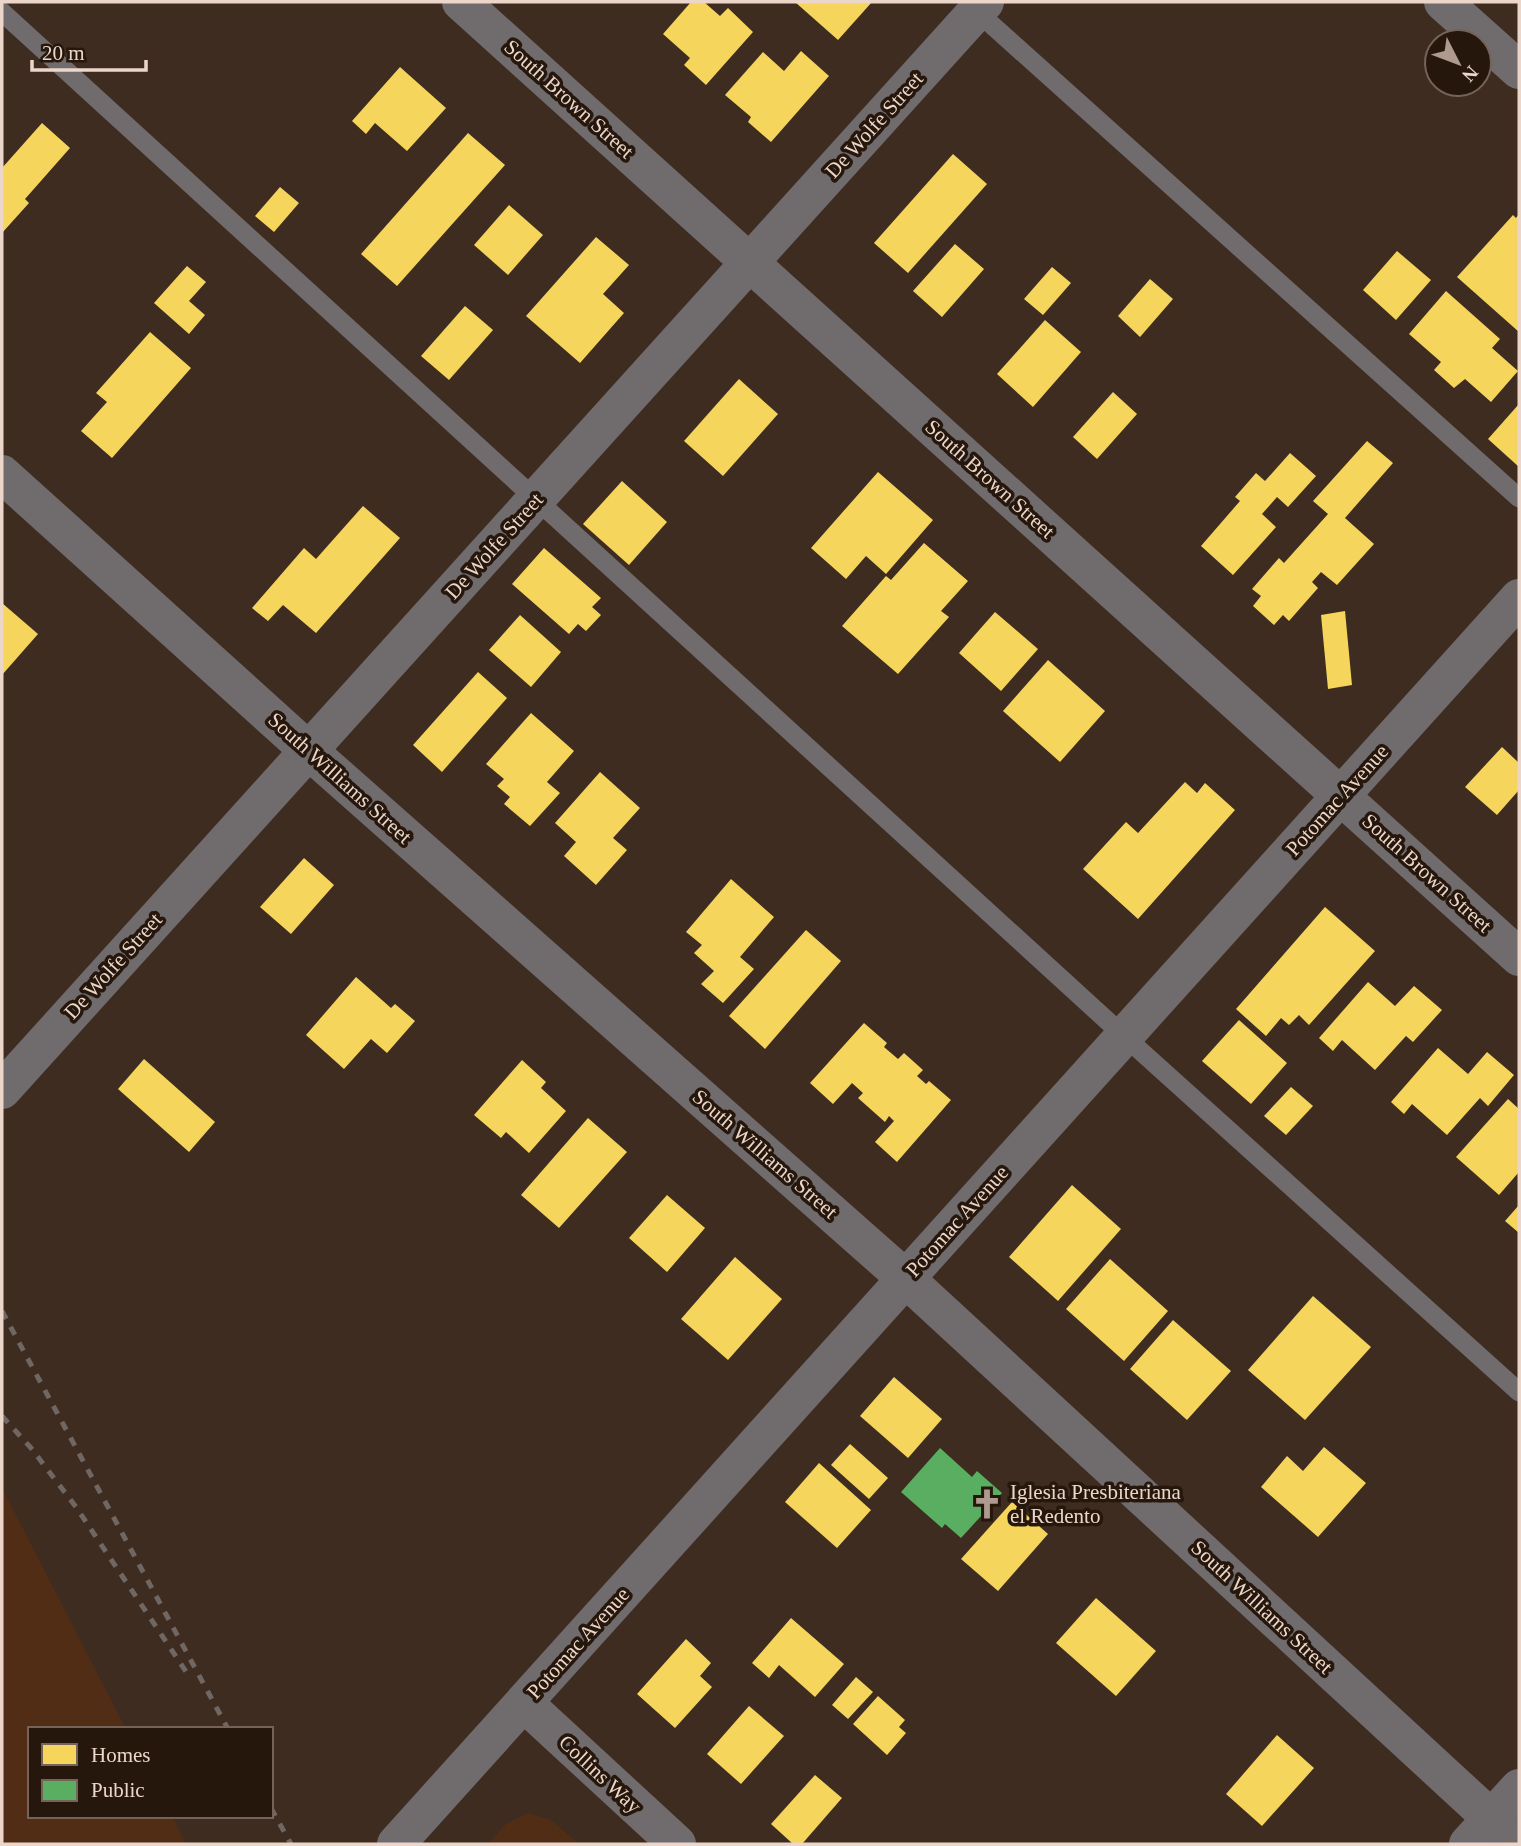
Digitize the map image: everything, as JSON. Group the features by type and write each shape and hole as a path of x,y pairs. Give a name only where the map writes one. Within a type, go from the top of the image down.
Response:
{"street":[{"name":"South Brown Street","path":"461,2 1519,957"},
{"path":"1443,2 1519,70"},
{"name":"De Wolfe Street","path":"2,1090 750,262 976,5"},
{"name":"South Williams Street","path":"2,474 309,751 905,1278 1480,1831 1519,1844"},
{"name":"Potomac Avenue","path":"396,1844 1519,598"},
{"name":"Collins Way","path":"524,1703 677,1844"},
{"path":"1480,1831 1519,1788"}],"lane":[{"path":"976,5 1519,498"},
{"path":"2,12 1124,1036 1519,1392"}],"shaded area":[{"path":"2,1488 125,1727 28,1727 28,1818 173,1818 186,1844 2,1844"},
{"path":"528,1813 551,1820 579,1844 488,1844 506,1824"}],"building: Homes":[{"path":"691,2 704,2 720,16 728,8 753,32 706,85 684,65 690,58 663,34"},
{"path":"795,2 872,2 838,40"},
{"path":"801,51 829,76 771,142 748,122 751,117 725,95 763,52 784,71"},
{"path":"400,67 446,108 407,151 375,123 366,134 352,121"},
{"path":"42,123 70,148 25,199 29,203 2,233 2,168"},
{"path":"468,133 505,165 397,286 361,254"},
{"path":"953,154 987,184 908,273 874,243"},
{"path":"280,187 299,203 274,232 255,216"},
{"path":"509,205 543,235 508,275 474,245"},
{"path":"1519,214 1519,332 1457,277 1513,215 1516,218"},
{"path":"596,237 629,265 603,294 624,313 580,363 526,316"},
{"path":"955,244 984,269 942,317 913,291"},
{"path":"1397,251 1431,280 1396,320 1363,290"},
{"path":"187,266 206,282 189,301 205,315 189,334 154,303"},
{"path":"1052,267 1071,283 1043,315 1024,299"},
{"path":"1150,279 1173,299 1140,337 1118,316"},
{"path":"1446,291 1500,339 1492,348 1518,371 1491,402 1465,379 1454,388 1434,370 1441,362 1409,334"},
{"path":"465,306 493,330 449,380 421,356"},
{"path":"1045,320 1081,352 1033,407 997,374"},
{"path":"150,332 191,368 112,458 81,431 107,402 96,393"},
{"path":"739,379 778,414 723,476 684,441"},
{"path":"1113,392 1137,414 1097,459 1073,437"},
{"path":"1519,404 1519,467 1488,439"},
{"path":"1367,441 1393,463 1345,518 1374,544 1337,585 1321,572 1312,582 1318,588 1289,621 1283,615 1274,625 1253,606 1261,596 1252,589 1279,558 1284,563 1328,514 1313,501"},
{"path":"1290,453 1316,476 1288,507 1277,497 1262,514 1276,527 1233,575 1201,546 1240,501 1235,497 1256,473 1265,481"},
{"path":"878,472 933,520 886,574 866,556 846,579 811,548"},
{"path":"622,481 667,522 629,565 583,524"},
{"path":"363,506 400,538 316,633 283,605 268,621 252,608 304,548 316,559"},
{"path":"924,543 968,581 941,611 949,617 898,674 842,626 886,576 891,580"},
{"path":"544,548 601,598 592,607 601,615 586,631 578,624 569,634 512,584"},
{"path":"2,603 38,634 2,675"},
{"path":"1345,611 1352,685 1328,689 1321,615"},
{"path":"995,612 1038,649 1001,691 959,653"},
{"path":"520,615 561,652 531,687 489,650"},
{"path":"1048,660 1105,711 1060,762 1003,711"},
{"path":"478,672 507,698 442,772 413,745"},
{"path":"531,713 574,751 547,782 560,793 530,826 504,804 510,797 497,786 504,779 486,764"},
{"path":"1502,747 1519,763 1519,790 1497,815 1465,787"},
{"path":"600,772 640,808 613,838 627,850 596,885 564,856 576,842 555,823"},
{"path":"1185,782 1197,793 1205,783 1235,810 1138,919 1083,869 1126,822 1138,833"},
{"path":"304,858 334,885 291,934 260,907"},
{"path":"731,879 774,917 740,957 754,969 723,1003 701,984 714,971 694,953 702,945 686,932"},
{"path":"1325,907 1375,951 1309,1025 1299,1015 1289,1025 1281,1018 1266,1036 1236,1009"},
{"path":"806,930 841,961 765,1049 729,1016"},
{"path":"356,977 391,1008 395,1004 415,1021 387,1053 371,1039 344,1069 306,1035"},
{"path":"1368,982 1395,1006 1414,986 1442,1010 1413,1042 1406,1036 1375,1070 1342,1040 1333,1051 1319,1038"},
{"path":"1239,1020 1287,1063 1251,1104 1202,1061"},
{"path":"864,1023 887,1043 884,1047 898,1059 904,1053 923,1070 917,1076 926,1084 929,1081 951,1100 897,1162 875,1142 894,1121 889,1116 885,1122 858,1098 863,1093 852,1083 833,1104 810,1083"},
{"path":"1438,1048 1468,1074 1487,1052 1514,1075 1488,1106 1480,1098 1447,1135 1412,1104 1404,1114 1391,1102"},
{"path":"144,1059 215,1122 189,1152 118,1089"},
{"path":"522,1060 546,1082 541,1088 566,1111 529,1153 506,1132 501,1138 474,1115"},
{"path":"1291,1087 1313,1106 1286,1135 1264,1116"},
{"path":"1508,1099 1519,1109 1519,1172 1499,1195 1456,1157"},
{"path":"588,1118 627,1152 559,1228 521,1195"},
{"path":"1072,1185 1121,1229 1058,1301 1009,1257"},
{"path":"667,1195 705,1228 667,1272 629,1238"},
{"path":"1519,1205 1519,1233 1505,1221"},
{"path":"735,1257 782,1299 728,1360 681,1319"},
{"path":"1110,1259 1168,1311 1124,1361 1066,1309"},
{"path":"1313,1296 1371,1347 1305,1420 1248,1370"},
{"path":"1173,1320 1231,1371 1187,1420 1130,1369"},
{"path":"894,1377 942,1419 908,1458 860,1416"},
{"path":"850,1444 888,1478 869,1499 831,1465"},
{"path":"1324,1447 1366,1483 1318,1537 1261,1487 1287,1456 1303,1471"},
{"path":"819,1463 871,1510 837,1548 785,1502"},
{"path":"1012,1502 1048,1534 998,1591 961,1559"},
{"path":"1096,1598 1156,1651 1116,1696 1056,1643"},
{"path":"791,1618 844,1664 815,1697 779,1665 769,1678 752,1663"},
{"path":"686,1639 711,1663 700,1676 712,1687 675,1728 637,1694"},
{"path":"856,1677 873,1692 848,1719 832,1705"},
{"path":"878,1696 905,1720 899,1727 906,1733 887,1755 853,1724"},
{"path":"749,1706 784,1736 741,1784 707,1754"},
{"path":"1277,1735 1314,1768 1262,1826 1226,1794"},
{"path":"815,1775 842,1798 802,1844 793,1844 771,1824"}],"building: Public":[{"path":"940,1448 972,1477 977,1471 1002,1493 961,1538 945,1524 942,1528 901,1492"}],"railway":[{"path":"2,1311 227,1727"},
{"path":"2,1416 31,1448 76,1507 189,1676"},
{"path":"273,1812 291,1844"}],"place":[{"name":"Iglesia Presbiteriana el Redento","path":"987,1504"}]}
